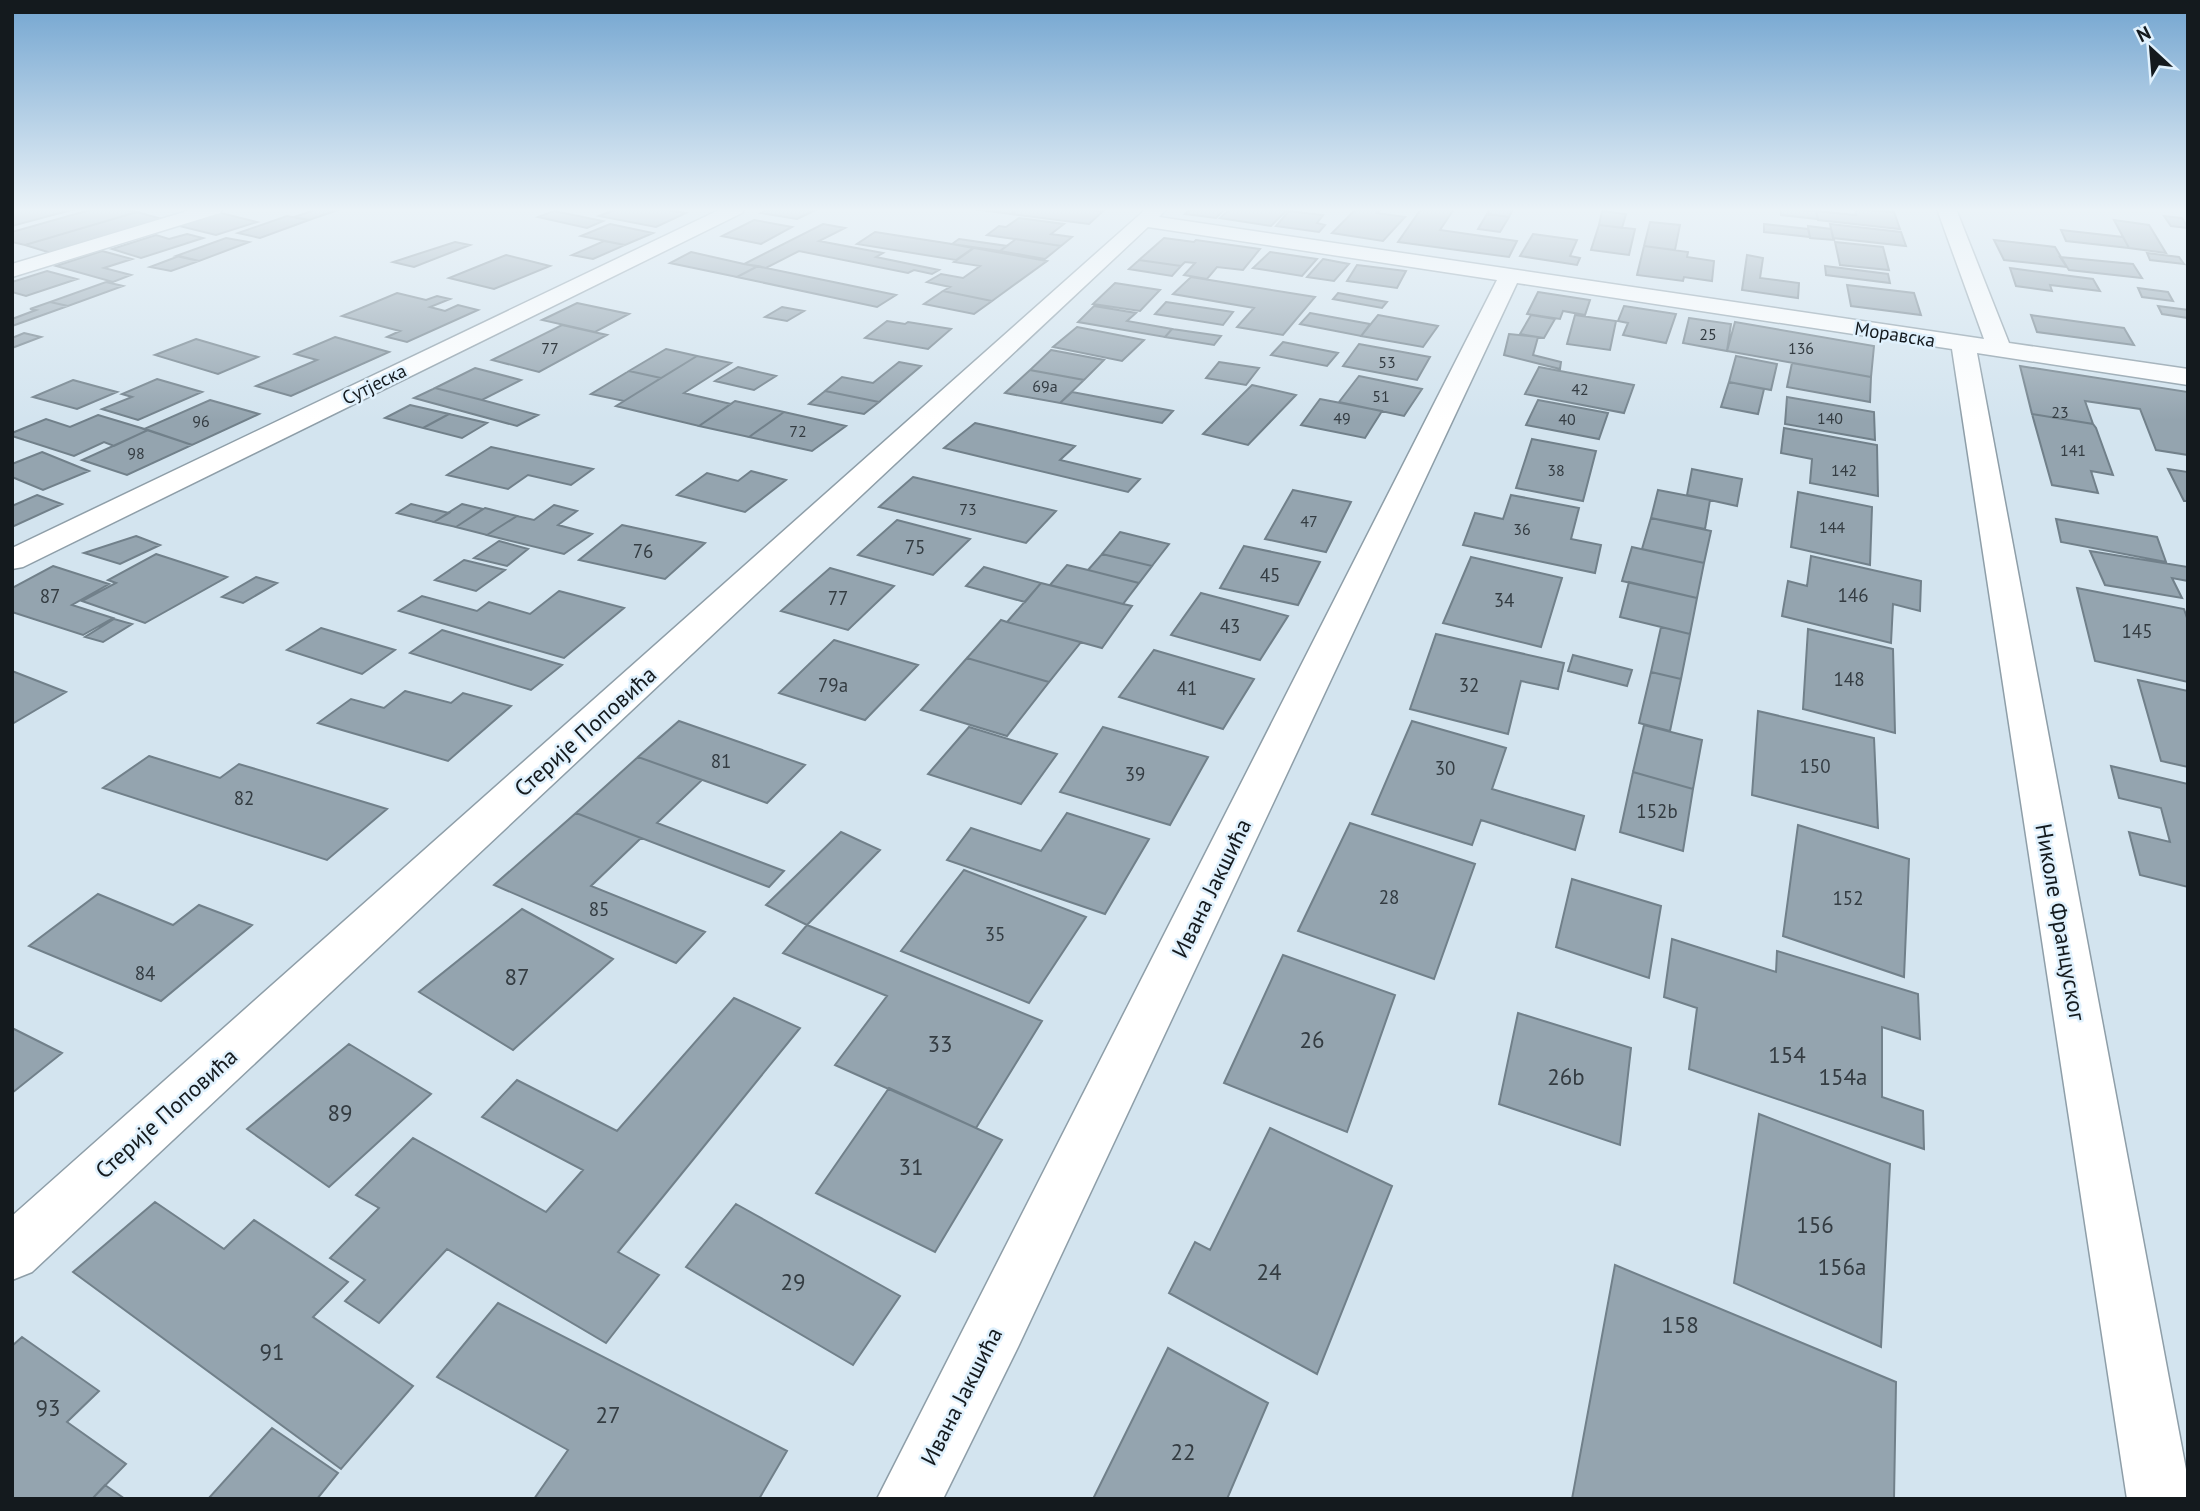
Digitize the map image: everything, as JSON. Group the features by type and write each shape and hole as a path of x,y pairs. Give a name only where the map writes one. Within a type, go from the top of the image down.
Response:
{"street":[{"name":"Сутјеска","path":"12,560 591,280"},
{"name":"Стерије Поповића","path":"12,1253 1080,280"},
{"name":"Ивана Јакшића","path":"909,1499 997,1325 1508,280"},
{"name":"Моравска","path":"1540,280 2188,377"},
{"name":"Николе Француског","path":"1965,280 1982,347 2159,1499"}],"building":[{"path":"20,280 75,280 26,296 12,292 12,282"},
{"path":"455,280 517,280 494,289"},
{"path":"749,280 822,280 896,295 877,307"},
{"path":"931,280 1022,280 992,301 943,291 950,287 927,282"},
{"path":"1188,280 1207,280 1315,297 1283,335 1237,327 1254,308 1173,294"},
{"path":"1348,280 1401,280 1397,288"},
{"path":"1743,280 1799,283 1798,298 1742,290"},
{"path":"1862,280 1889,280 1890,283"},
{"path":"2014,280 2093,280 2100,291 2050,285 2052,291 2016,286"},
{"path":"106,282 123,286 68,306 50,302"},
{"path":"1115,283 1160,290 1140,311 1093,304"},
{"path":"1847,285 1914,293 1921,315 1851,306"},
{"path":"2138,288 2168,292 2173,301 2142,297"},
{"path":"943,291 992,301 974,314 924,304"},
{"path":"1538,292 1590,300 1585,315 1563,311 1560,319 1527,314"},
{"path":"397,293 426,300 437,296 450,299 430,307 445,311 458,305 478,310 407,342 387,337 400,331 342,316"},
{"path":"1338,293 1387,302 1382,308 1333,299"},
{"path":"50,302 68,306 12,326 12,319"},
{"path":"1166,302 1233,312 1223,325 1155,314"},
{"path":"577,303 629,314 595,332 542,320"},
{"path":"1094,306 1136,313 1127,321 1172,329 1165,337 1078,322"},
{"path":"1624,306 1676,314 1666,343 1623,335 1628,323 1618,321"},
{"path":"2158,306 2188,310 2188,318 2162,314"},
{"path":"782,307 804,311 787,321 765,317"},
{"path":"1310,313 1370,324 1361,336 1300,324"},
{"path":"1378,315 1438,326 1423,347 1361,336"},
{"path":"1531,315 1555,319 1544,338 1520,334"},
{"path":"1575,315 1616,321 1610,350 1567,344"},
{"path":"2031,315 2124,328 2134,345 2037,332"},
{"path":"1689,318 1731,324 1727,351 1683,343"},
{"path":"887,321 951,329 928,349 865,338"},
{"path":"1735,322 1874,346 1871,377 1727,351"},
{"path":"562,325 607,335 539,372 492,360"},
{"path":"1077,327 1144,340 1122,361 1053,347"},
{"path":"1172,329 1221,336 1214,345 1165,337"},
{"path":"24,333 41,337 12,348 12,338"},
{"path":"1509,334 1538,337 1533,355 1561,362 1560,369 1504,355"},
{"path":"335,337 389,352 291,396 256,386 317,360 295,354"},
{"path":"196,339 258,357 218,374 155,355"},
{"path":"1283,342 1338,353 1327,366 1271,355"},
{"path":"1359,344 1430,357 1417,380 1343,366"},
{"path":"666,349 697,356 661,378 629,371"},
{"path":"1051,350 1104,360 1084,380 1030,370"},
{"path":"697,356 731,363 684,393 731,404 699,426 616,406"},
{"path":"1736,356 1777,364 1771,390 1729,382"},
{"path":"899,362 921,366 879,402 825,391 842,377 873,383"},
{"path":"1219,362 1259,368 1246,385 1206,378"},
{"path":"1792,363 1871,377 1870,402 1787,387"},
{"path":"2020,366 2188,392 2188,455 2156,450 2140,409 2085,401 2093,424 2032,414"},
{"path":"738,367 776,376 754,390 715,381"},
{"path":"1539,367 1634,385 1624,413 1525,394"},
{"path":"475,368 521,380 482,400 435,388"},
{"path":"1030,370 1084,380 1060,403 1005,393"},
{"path":"629,371 661,378 624,401 591,394"},
{"path":"1359,376 1422,389 1404,416 1339,402"},
{"path":"157,379 202,392 138,420 102,409 132,397 122,394"},
{"path":"73,380 117,392 77,409 33,397"},
{"path":"1729,382 1764,389 1758,414 1721,407"},
{"path":"1252,385 1296,395 1248,445 1203,434"},
{"path":"435,388 538,415 517,426 414,398"},
{"path":"825,391 879,402 864,414 809,404"},
{"path":"1072,392 1173,411 1162,423 1060,403"},
{"path":"1787,397 1874,412 1875,440 1785,424"},
{"path":"1320,399 1382,411 1365,438 1301,425"},
{"path":"210,400 259,414 192,445 144,429"},
{"path":"1538,400 1608,413 1599,439 1526,425"},
{"path":"735,401 784,412 749,437 699,426"},
{"path":"410,405 449,414 423,428 385,418"},
{"path":"784,412 846,426 812,451 749,437"},
{"path":"449,414 487,423 462,438 423,428"},
{"path":"2032,414 2093,424 2113,475 2091,471 2098,493 2052,485"},
{"path":"98,415 148,430 114,446 104,442 74,456 12,436 12,433 46,419 70,427"},
{"path":"975,423 1075,446 1060,460 1140,479 1128,492 944,448"},
{"path":"1784,428 1877,445 1878,496 1810,483 1812,459 1781,453"},
{"path":"148,430 192,445 127,475 82,460"},
{"path":"1532,439 1596,451 1583,501 1516,488"},
{"path":"491,447 593,469 571,485 528,475 508,489 447,475"},
{"path":"42,452 89,471 43,490 12,477 12,464"},
{"path":"1692,469 1742,479 1737,506 1687,495"},
{"path":"2168,469 2188,472 2188,501 2184,501"},
{"path":"751,471 786,480 745,512 677,495 707,473 738,481"},
{"path":"913,477 1056,511 1026,543 879,507"},
{"path":"1293,490 1351,502 1326,552 1265,539"},
{"path":"1658,490 1710,500 1705,529 1651,518"},
{"path":"1798,492 1872,507 1870,565 1791,547"},
{"path":"37,495 62,504 12,527 12,506"},
{"path":"1511,495 1579,508 1571,539 1601,545 1595,573 1463,545 1475,513 1503,519"},
{"path":"411,504 449,513 434,522 397,513"},
{"path":"462,504 483,509 456,527 434,522"},
{"path":"554,505 577,511 558,525 592,534 564,554 487,535 517,516 534,520"},
{"path":"485,508 517,516 487,535 456,527"},
{"path":"1651,518 1711,531 1704,563 1642,549"},
{"path":"2056,519 2157,537 2166,562 2061,542"},
{"path":"897,520 970,539 933,575 858,555"},
{"path":"622,525 705,543 665,579 579,560"},
{"path":"1120,532 1169,544 1152,566 1102,554"},
{"path":"136,536 160,545 120,564 84,553"},
{"path":"499,541 528,549 507,566 474,558"},
{"path":"1244,546 1320,562 1298,605 1220,588"},
{"path":"1632,547 1704,563 1697,598 1622,581"},
{"path":"2090,551 2188,567 2188,581 2172,578 2182,598 2105,585"},
{"path":"156,554 227,577 145,623 82,601 116,583 108,580"},
{"path":"1102,554 1152,566 1139,583 1088,570"},
{"path":"1811,556 1921,581 1920,611 1893,604 1891,643 1782,616 1788,581 1807,586"},
{"path":"1471,557 1562,578 1541,647 1443,623"},
{"path":"464,560 505,570 476,591 435,580"},
{"path":"1067,565 1139,583 1123,604 1050,585"},
{"path":"53,566 109,584 72,605 113,618 83,635 12,612 12,588"},
{"path":"984,567 1041,583 1025,602 966,586"},
{"path":"830,568 894,586 848,630 781,611"},
{"path":"256,577 277,583 243,603 222,597"},
{"path":"1629,582 1697,598 1690,634 1620,617"},
{"path":"1041,583 1132,606 1102,648 1007,622"},
{"path":"2077,588 2184,609 2188,621 2188,682 2095,661"},
{"path":"559,591 624,608 564,658 399,611 422,596 477,611 489,602 530,614"},
{"path":"1201,593 1288,616 1260,660 1171,635"},
{"path":"114,619 132,624 103,642 85,637"},
{"path":"1001,620 1081,642 1049,682 967,658"},
{"path":"1661,627 1690,634 1681,679 1651,672"},
{"path":"321,628 395,650 362,674 287,650"},
{"path":"1808,629 1893,649 1895,733 1803,709"},
{"path":"442,630 562,665 531,690 410,653"},
{"path":"1436,634 1564,663 1558,689 1521,681 1508,734 1410,709"},
{"path":"834,640 918,665 865,720 779,693"},
{"path":"1154,650 1254,679 1223,729 1119,697"},
{"path":"1573,655 1632,670 1627,686 1568,671"},
{"path":"967,658 1049,682 1007,736 921,710"},
{"path":"12,671 66,692 12,724"},
{"path":"1651,672 1681,679 1670,731 1639,723"},
{"path":"2138,680 2188,691 2188,767 2161,761"},
{"path":"405,691 451,703 463,693 511,706 448,761 318,723 351,699 384,708"},
{"path":"1758,711 1874,738 1878,828 1752,795"},
{"path":"679,721 805,765 767,803 638,757"},
{"path":"1412,721 1506,748 1492,789 1584,816 1575,850 1481,820 1472,845 1372,814"},
{"path":"1644,725 1702,740 1693,789 1633,772"},
{"path":"969,727 1057,754 1021,804 928,774"},
{"path":"1103,727 1208,757 1170,825 1060,792"},
{"path":"149,756 220,778 239,764 387,809 327,860 103,788"},
{"path":"638,757 702,780 657,823 784,871 769,887 576,813"},
{"path":"2111,766 2188,784 2188,887 2140,875 2129,832 2170,842 2161,808 2119,798"},
{"path":"1633,772 1693,789 1683,851 1620,832"},
{"path":"576,813 641,838 591,886 705,932 676,963 494,885"},
{"path":"1067,813 1149,839 1105,914 947,860 971,828 1041,851"},
{"path":"1350,823 1475,864 1434,979 1298,931"},
{"path":"1798,825 1909,859 1904,977 1783,936"},
{"path":"841,832 880,850 807,925 766,905"},
{"path":"964,870 1086,917 1029,1003 901,951"},
{"path":"1572,879 1661,906 1649,978 1556,947"},
{"path":"98,894 173,925 199,905 252,925 161,1001 29,946"},
{"path":"522,909 613,959 513,1050 419,992"},
{"path":"807,925 1042,1021 976,1128 835,1065 887,996 783,953"},
{"path":"1672,939 1776,972 1777,951 1918,994 1920,1039 1882,1027 1882,1097 1923,1111 1924,1149 1689,1069 1697,1008 1664,997"},
{"path":"1283,955 1395,995 1347,1132 1224,1083"},
{"path":"734,998 800,1028 618,1252 659,1275 606,1343 447,1249 379,1323 345,1301 365,1280 330,1258 379,1208 356,1195 413,1138 546,1212 583,1170 482,1117 517,1080 617,1131"},
{"path":"1518,1013 1631,1048 1620,1145 1499,1104"},
{"path":"12,1028 62,1053 12,1093"},
{"path":"349,1044 431,1094 329,1187 247,1129"},
{"path":"889,1088 1002,1140 935,1252 816,1193"},
{"path":"1759,1114 1890,1164 1881,1347 1734,1283"},
{"path":"1270,1128 1392,1186 1317,1374 1169,1293 1195,1242 1210,1250"},
{"path":"155,1202 224,1249 254,1220 348,1282 313,1317 413,1386 341,1469 73,1272"},
{"path":"736,1204 900,1296 853,1365 686,1267"},
{"path":"1615,1265 1896,1382 1894,1499 1572,1499"},
{"path":"498,1303 787,1451 759,1499 534,1499 568,1450 437,1377"},
{"path":"22,1337 99,1391 67,1422 126,1464 92,1499 12,1499 12,1346"},
{"path":"1168,1348 1268,1403 1227,1499 1093,1499"},
{"path":"272,1428 338,1473 317,1499 208,1499"},
{"path":"105,1485 125,1499 92,1499"}]}
